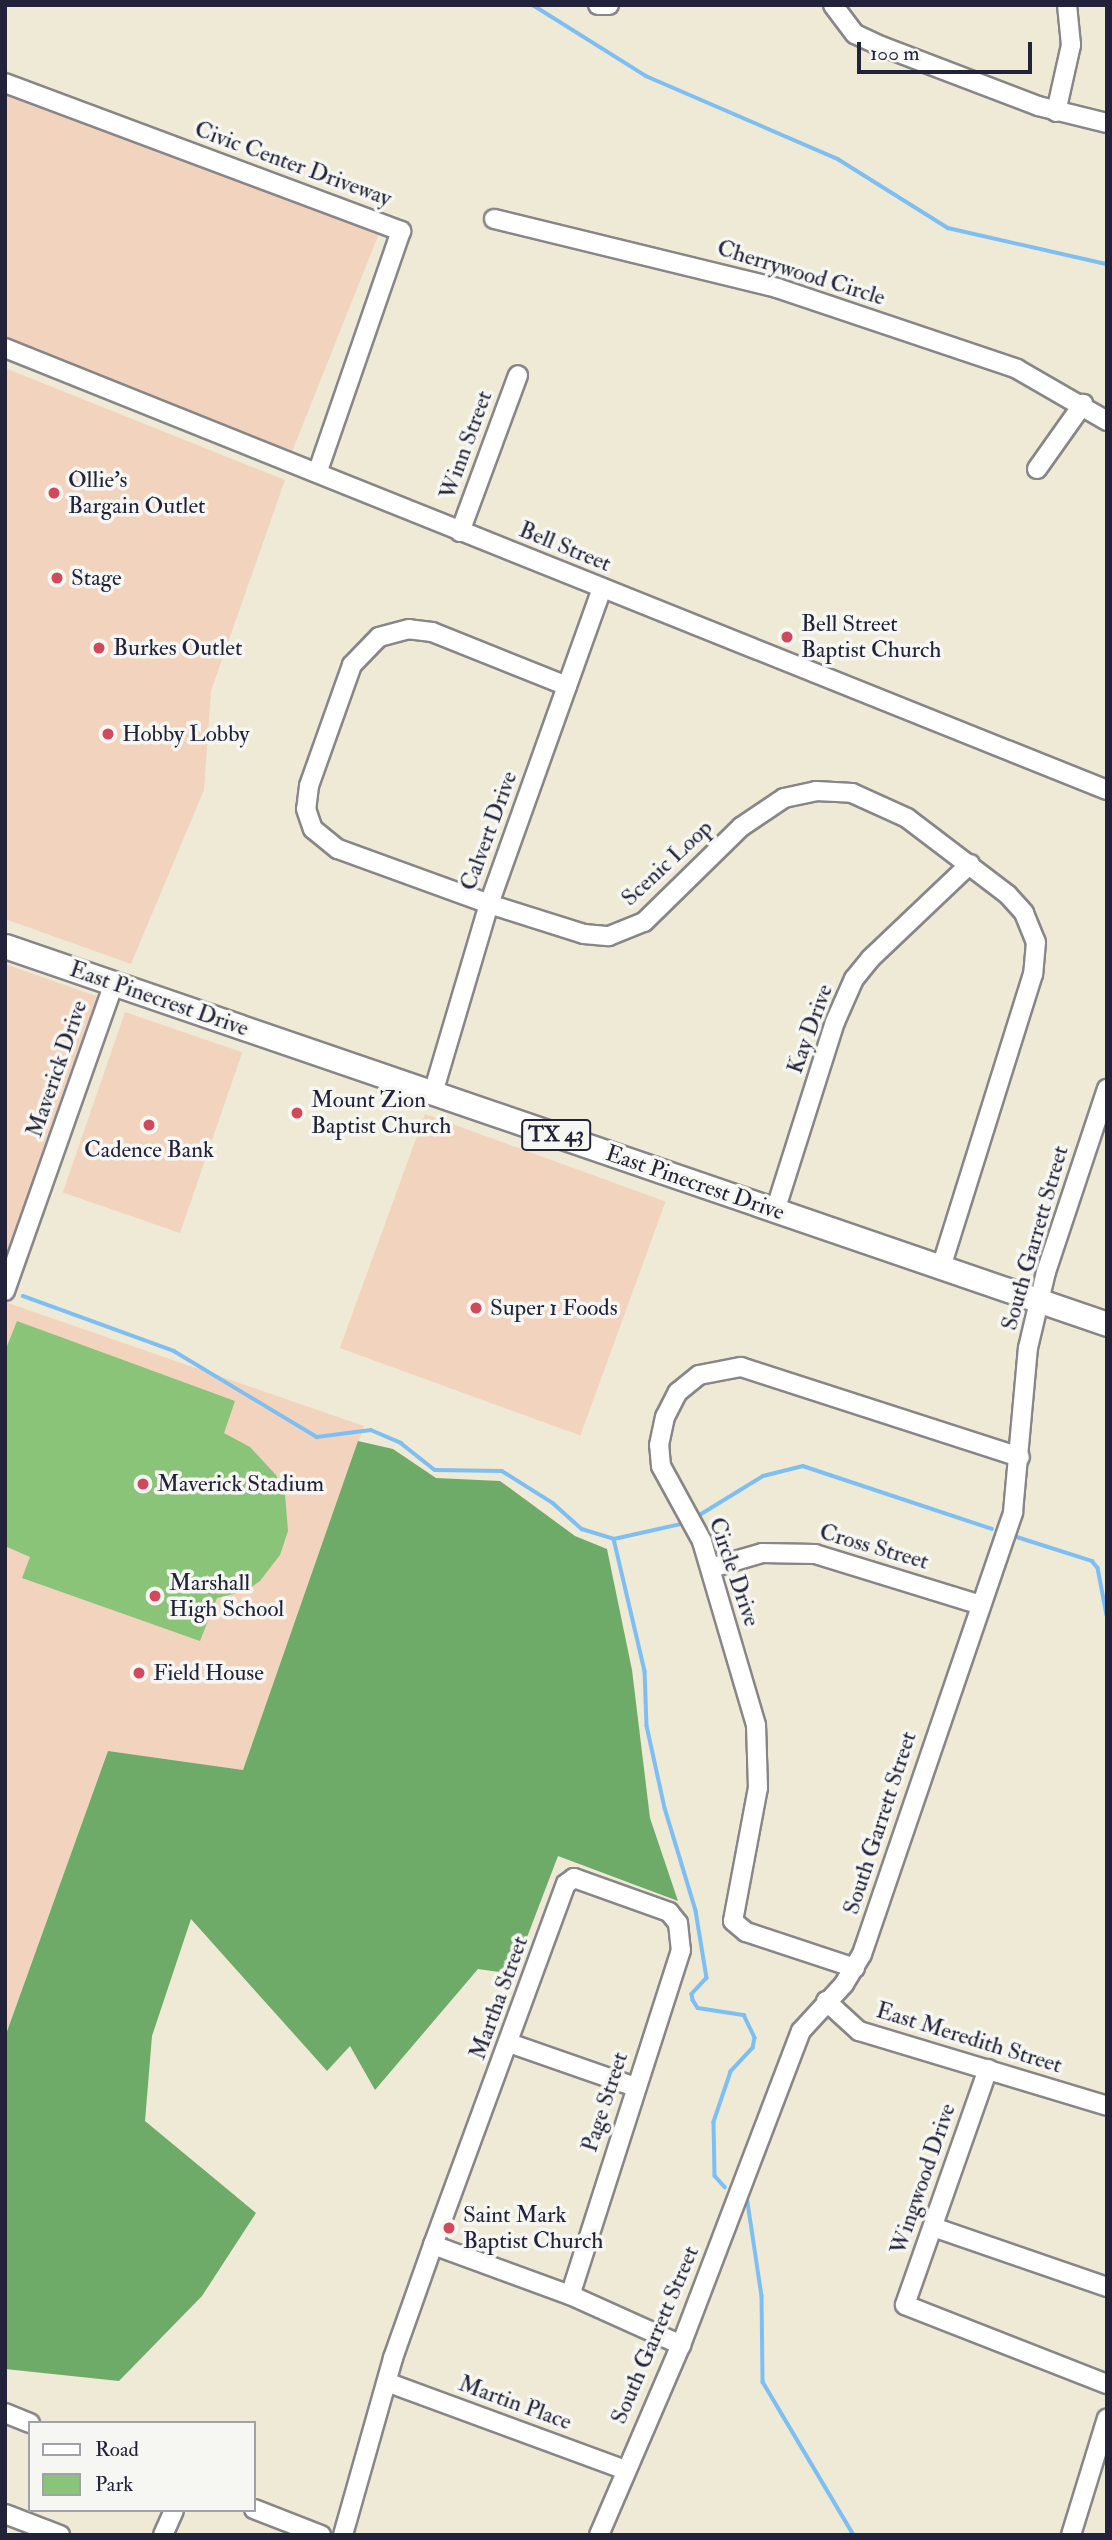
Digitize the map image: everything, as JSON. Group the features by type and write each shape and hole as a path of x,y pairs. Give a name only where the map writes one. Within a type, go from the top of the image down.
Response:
{"main road":[{"name":"East Pinecrest Drive","path":"5,946 1107,1324"}],"street":[{"path":"598,5 609,5"},
{"path":"833,5 845,24 868,40 1056,112 1107,123"},
{"path":"1056,112 1071,45 1067,5"},
{"name":"Civic Center Driveway","path":"5,83 401,231 317,473"},
{"name":"Cherrywood Circle","path":"494,219 777,288 1017,369 1083,404 1107,421"},
{"name":"Bell Street","path":"5,348 1107,790"},
{"name":"Winn Street","path":"460,532 518,376"},
{"path":"1037,469 1083,404"},
{"name":"Calvert Drive","path":"433,1093 489,904 602,589"},
{"name":"Scenic Loop","path":"567,686 421,630 398,631 373,641 349,673 307,793 313,829 338,849 489,904 584,934 609,936 631,930 765,808 816,791 852,793 876,800 970,864 1017,904 1034,934 1037,951 941,1268"},
{"name":"Kay Drive","path":"775,1211 835,1022 854,979 870,959 970,864"},
{"name":"Maverick Drive","path":"5,1291 114,983"},
{"name":"South Garrett Street","path":"599,2535 681,2345 796,2042 806,2022 855,1968 1016,1499 1023,1375 1040,1301 1107,1089"},
{"name":"Circle Drive","path":"855,1968 747,1932 733,1921 758,1788 759,1749 748,1685 698,1530 665,1476 659,1445 672,1402 689,1381 710,1370 741,1367 766,1371 1020,1457"},
{"name":"Cross Street","path":"711,1568 762,1553 815,1554 981,1605"},
{"name":"Martha Street","path":"342,2535 433,2245 570,1881 579,1878 663,1909 678,1923"},
{"name":"Page Street","path":"570,2295 635,2087 679,1959 678,1923"},
{"name":"East Meredith Street","path":"826,2001 859,2031 1107,2106"},
{"path":"509,2043 635,2087"},
{"name":"Wingwood Drive","path":"988,2069 905,2305 1107,2384"},
{"path":"933,2227 1107,2287"},
{"path":"433,2245 570,2295 681,2345"},
{"name":"Martin Place","path":"389,2383 625,2470"},
{"path":"5,2413 28,2422"},
{"path":"1071,2535 1107,2418"},
{"path":"256,2510 321,2535"},
{"path":"163,2535 173,2512"},
{"path":"5,2514 60,2535"}],"shaded area":[{"path":"5,77 382,226 292,452 5,338"},
{"path":"5,368 285,480 211,691 204,790 131,964 5,919"},
{"path":"5,964 99,997 5,1262"},
{"path":"125,1012 242,1052 180,1233 63,1193"},
{"path":"425,1114 666,1202 580,1436 340,1348"},
{"name":"Marshall High School","path":"5,1302 364,1426 243,1770 108,1751 5,2037"}],"green space":[{"name":"Maverick Stadium","path":"17,1321 235,1401 224,1433 250,1447 276,1475 285,1494 288,1531 280,1555 260,1581 246,1591 217,1598 200,1641 22,1578 30,1557 5,1546 5,1351"},
{"path":"358,1441 393,1449 436,1478 500,1481 575,1536 607,1549 632,1670 650,1818 678,1901 558,1856 513,1974 478,1969 375,2090 350,2046 327,2071 191,1919 152,2036 145,2121 256,2213 202,2296 119,2381 5,2369 5,2037 108,1751 243,1770"}],"waterway":[{"path":"533,5 646,76 838,159 948,228 1107,264"},
{"path":"23,1296 174,1351 317,1437 371,1430 401,1443 435,1470 502,1471 553,1503 582,1529 614,1539 645,1671 647,1726 665,1808 696,1911 707,1978 692,1994 693,2000 698,2008 744,2015 755,2038 753,2048 731,2072 714,2122 715,2176 725,2187"},
{"path":"698,1516 763,1476 803,1466 992,1529"},
{"path":"614,1539 681,1524"},
{"path":"1017,1537 1092,1561 1098,1568 1107,1615"},
{"path":"747,2196 762,2296 763,2382 854,2535"}],"place":[{"name":"Ollie's Bargain Outlet","path":"54,493"},
{"name":"Stage","path":"57,578"},
{"name":"Bell Street Baptist Church","path":"787,637"},
{"name":"Burkes Outlet","path":"99,648"},
{"name":"Hobby Lobby","path":"108,734"},
{"name":"Mount Zion Baptist Church","path":"297,1113"},
{"name":"Cadence Bank","path":"149,1125"},
{"name":"Super 1 Foods","path":"476,1308"},
{"name":"Maverick Stadium","path":"143,1484"},
{"name":"Marshall High School","path":"155,1596"},
{"name":"Field House","path":"139,1673"},
{"name":"Saint Mark Baptist Church","path":"449,2228"}]}
